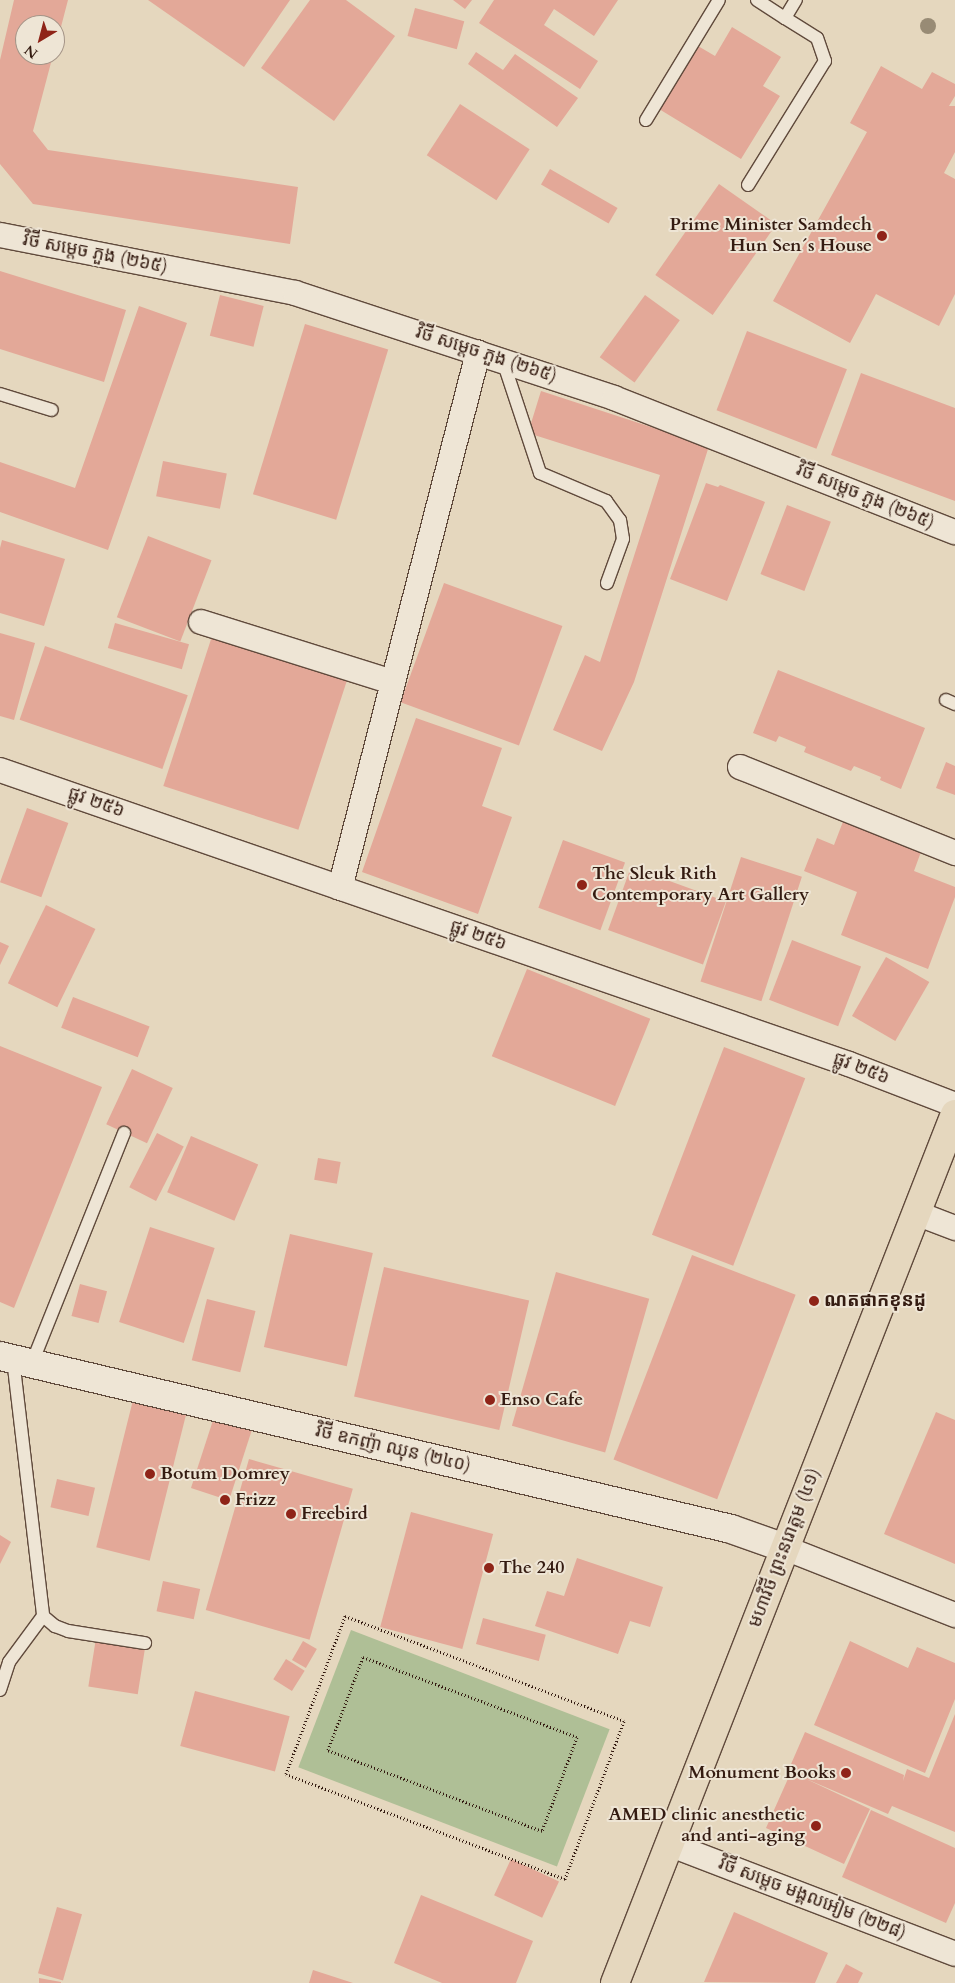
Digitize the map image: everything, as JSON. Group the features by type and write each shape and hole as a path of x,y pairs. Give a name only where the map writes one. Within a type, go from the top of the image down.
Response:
{"main road":[{"name":"មហាវិថី ព្រះនរោត្តម (៤១)","path":"615,1983 955,1114"}],"street":[{"name":"វិថី សម្តេច ភួង (២៦៥)","path":"0,235 295,293 614,398 955,532"},
{"path":"340,888 478,353"},
{"path":"201,622 393,682"},
{"path":"740,767 955,853"},
{"name":"ផ្លូវ ២៥៦","path":"0,770 849,1064 955,1105"},
{"path":"916,1213 955,1228"},
{"name":"វិថី ឧកញ៉ា ឈុន (២៤០)","path":"15,1359 731,1529 785,1548"},
{"path":"785,1548 955,1615"},
{"name":"វិថី សម្តេច មង្គលអៀម (២២៨)","path":"669,1844 955,1954"}],"lane":[{"path":"646,120 718,0"},
{"path":"748,185 825,61 817,38 757,0"},
{"path":"785,18 796,0"},
{"path":"503,361 540,473 606,501 620,520 623,539 608,583"},
{"path":"0,394 52,410"},
{"path":"0,1690 9,1662 43,1616 15,1359 124,1133"},
{"path":"43,1616 55,1626 68,1631 145,1643"}],"path":[{"path":"345,1616 624,1721 565,1879 286,1774 345,1616"},
{"path":"363,1657 577,1737 542,1831 328,1750 363,1657"}],"green space":[{"path":"351,1630 610,1729 557,1867 298,1767"}],"building":[{"path":"14,0 68,0 64,15 15,15 15,65 50,65 33,131 48,150 298,187 290,244 33,204 0,164 0,60"},
{"path":"148,0 290,0 244,67"},
{"path":"310,0 346,0 395,36 334,121 261,68"},
{"path":"453,0 472,0 465,9"},
{"path":"494,0 618,0 594,36 554,9 544,25 598,61 580,89 479,23"},
{"path":"415,8 464,21 457,49 407,36"},
{"path":"732,27 781,57 763,86 780,96 741,159 659,109 698,46 715,56"},
{"path":"476,52 503,70 515,54 578,98 557,127 468,64"},
{"name":"Prime Minister Samdech Hun Sen´s House","path":"881,66 922,89 932,72 955,84 955,96 949,106 955,106 955,152 944,173 955,179 955,294 939,326 876,294 850,343 773,301 867,132 850,123"},
{"path":"460,104 530,149 496,200 427,155"},
{"path":"550,169 618,208 609,224 541,185"},
{"path":"719,184 776,224 713,315 655,275"},
{"path":"0,271 126,310 104,382 0,349"},
{"path":"220,295 264,306 254,347 210,336"},
{"path":"645,295 680,320 635,383 600,357"},
{"path":"139,306 187,323 108,550 0,512 0,462 75,488"},
{"path":"305,324 388,349 336,520 253,494"},
{"path":"747,331 847,369 816,449 717,410"},
{"path":"861,373 955,408 955,501 831,455"},
{"path":"541,391 709,446 634,682 602,751 553,730 585,655 600,662 660,475 528,433"},
{"path":"163,461 227,473 220,509 156,496"},
{"path":"706,483 718,487 720,485 765,502 727,601 670,579"},
{"path":"787,505 831,522 804,591 760,574"},
{"path":"148,536 211,560 180,642 117,617"},
{"path":"2,540 65,559 44,626 0,613 0,548"},
{"path":"444,583 562,626 519,745 401,702"},
{"path":"115,623 189,644 182,669 108,648"},
{"path":"214,630 349,674 298,830 163,786"},
{"path":"0,633 35,643 14,720 0,716"},
{"path":"45,646 188,695 162,769 20,720"},
{"path":"778,670 925,728 901,789 880,780 881,777 854,766 851,771 804,752 806,747 779,736 776,742 753,733"},
{"path":"416,718 502,748 482,806 512,817 478,914 362,872"},
{"path":"946,762 955,766 955,795 936,788"},
{"path":"27,808 68,823 41,897 0,882"},
{"path":"844,819 922,849 914,871 955,887 955,897 928,969 841,935 857,892 804,871 817,838 834,845"},
{"name":"The Sleuk Rith Contemporary Art Gallery","path":"563,840 625,863 600,930 538,908"},
{"path":"741,857 802,877 761,1001 701,982"},
{"path":"631,867 726,902 703,965 608,930"},
{"path":"46,905 95,929 57,1007 8,983"},
{"path":"792,940 861,967 838,1026 769,1000"},
{"path":"0,942 9,946 0,965"},
{"path":"886,957 929,982 895,1041 852,1016"},
{"path":"527,969 650,1019 615,1106 492,1056"},
{"path":"73,997 150,1026 138,1057 61,1028"},
{"path":"0,1046 102,1087 14,1308 0,1302"},
{"path":"724,1047 805,1078 733,1266 652,1235"},
{"path":"132,1069 173,1088 147,1143 106,1124"},
{"path":"157,1133 184,1147 156,1201 129,1187"},
{"path":"191,1136 258,1165 234,1221 167,1192"},
{"path":"318,1158 341,1162 337,1184 314,1180"},
{"path":"150,1227 215,1248 184,1343 119,1322"},
{"path":"290,1234 373,1253 347,1366 264,1347"},
{"path":"692,1255 796,1295 717,1499 614,1459"},
{"path":"384,1267 529,1301 499,1430 354,1397"},
{"path":"556,1272 649,1299 605,1453 512,1426"},
{"path":"80,1284 107,1291 99,1323 71,1316"},
{"path":"207,1299 256,1311 240,1372 192,1360"},
{"path":"134,1396 187,1409 150,1561 96,1547"},
{"path":"216,1411 254,1423 229,1500 191,1488"},
{"path":"936,1412 955,1420 955,1564 884,1534"},
{"path":"249,1459 353,1489 310,1640 206,1610"},
{"path":"57,1479 95,1488 88,1516 50,1507"},
{"path":"411,1512 493,1534 462,1649 380,1627"},
{"path":"0,1535 11,1542 0,1564"},
{"path":"577,1558 663,1587 650,1627 630,1621 618,1654 535,1626 547,1591 564,1596"},
{"path":"163,1581 200,1589 194,1619 157,1611"},
{"path":"483,1618 546,1635 539,1661 476,1644"},
{"path":"96,1638 145,1646 138,1694 88,1686"},
{"path":"303,1641 317,1649 306,1668 292,1660"},
{"path":"850,1641 908,1668 917,1647 955,1663 955,1699 925,1773 814,1725"},
{"path":"286,1659 305,1671 292,1691 273,1679"},
{"path":"195,1691 290,1716 275,1771 180,1746"},
{"path":"955,1714 955,1832 892,1806 888,1814 804,1778 870,1809 844,1864 766,1828 791,1772 788,1771 805,1732 904,1775 903,1781 907,1769 929,1778"},
{"path":"871,1810 955,1848 955,1903 946,1923 842,1877"},
{"path":"511,1859 559,1881 542,1918 494,1895"},
{"path":"421,1895 533,1941 516,1983 442,1983 394,1963"},
{"path":"57,1907 82,1914 63,1980 38,1973"},
{"path":"734,1912 828,1953 815,1983 704,1982"},
{"path":"846,1964 863,1973 858,1983 836,1983"},
{"path":"313,1970 353,1983 309,1983"},
{"path":"39,1978 61,1982 61,1983 39,1983"}],"place":[{"name":"Prime Minister Samdech Hun Sen´s House","path":"882,236"},
{"name":"The Sleuk Rith Contemporary Art Gallery","path":"582,885"},
{"name":"ណតផាកខុនដូ","path":"814,1301"},
{"name":"Enso Cafe","path":"490,1400"},
{"name":"Botum Domrey","path":"150,1474"},
{"name":"Frizz","path":"225,1500"},
{"name":"Freebird","path":"291,1514"},
{"name":"The 240","path":"489,1568"},
{"name":"Monument Books","path":"846,1773"},
{"name":"AMED clinic anesthetic and anti-aging","path":"816,1826"}]}
